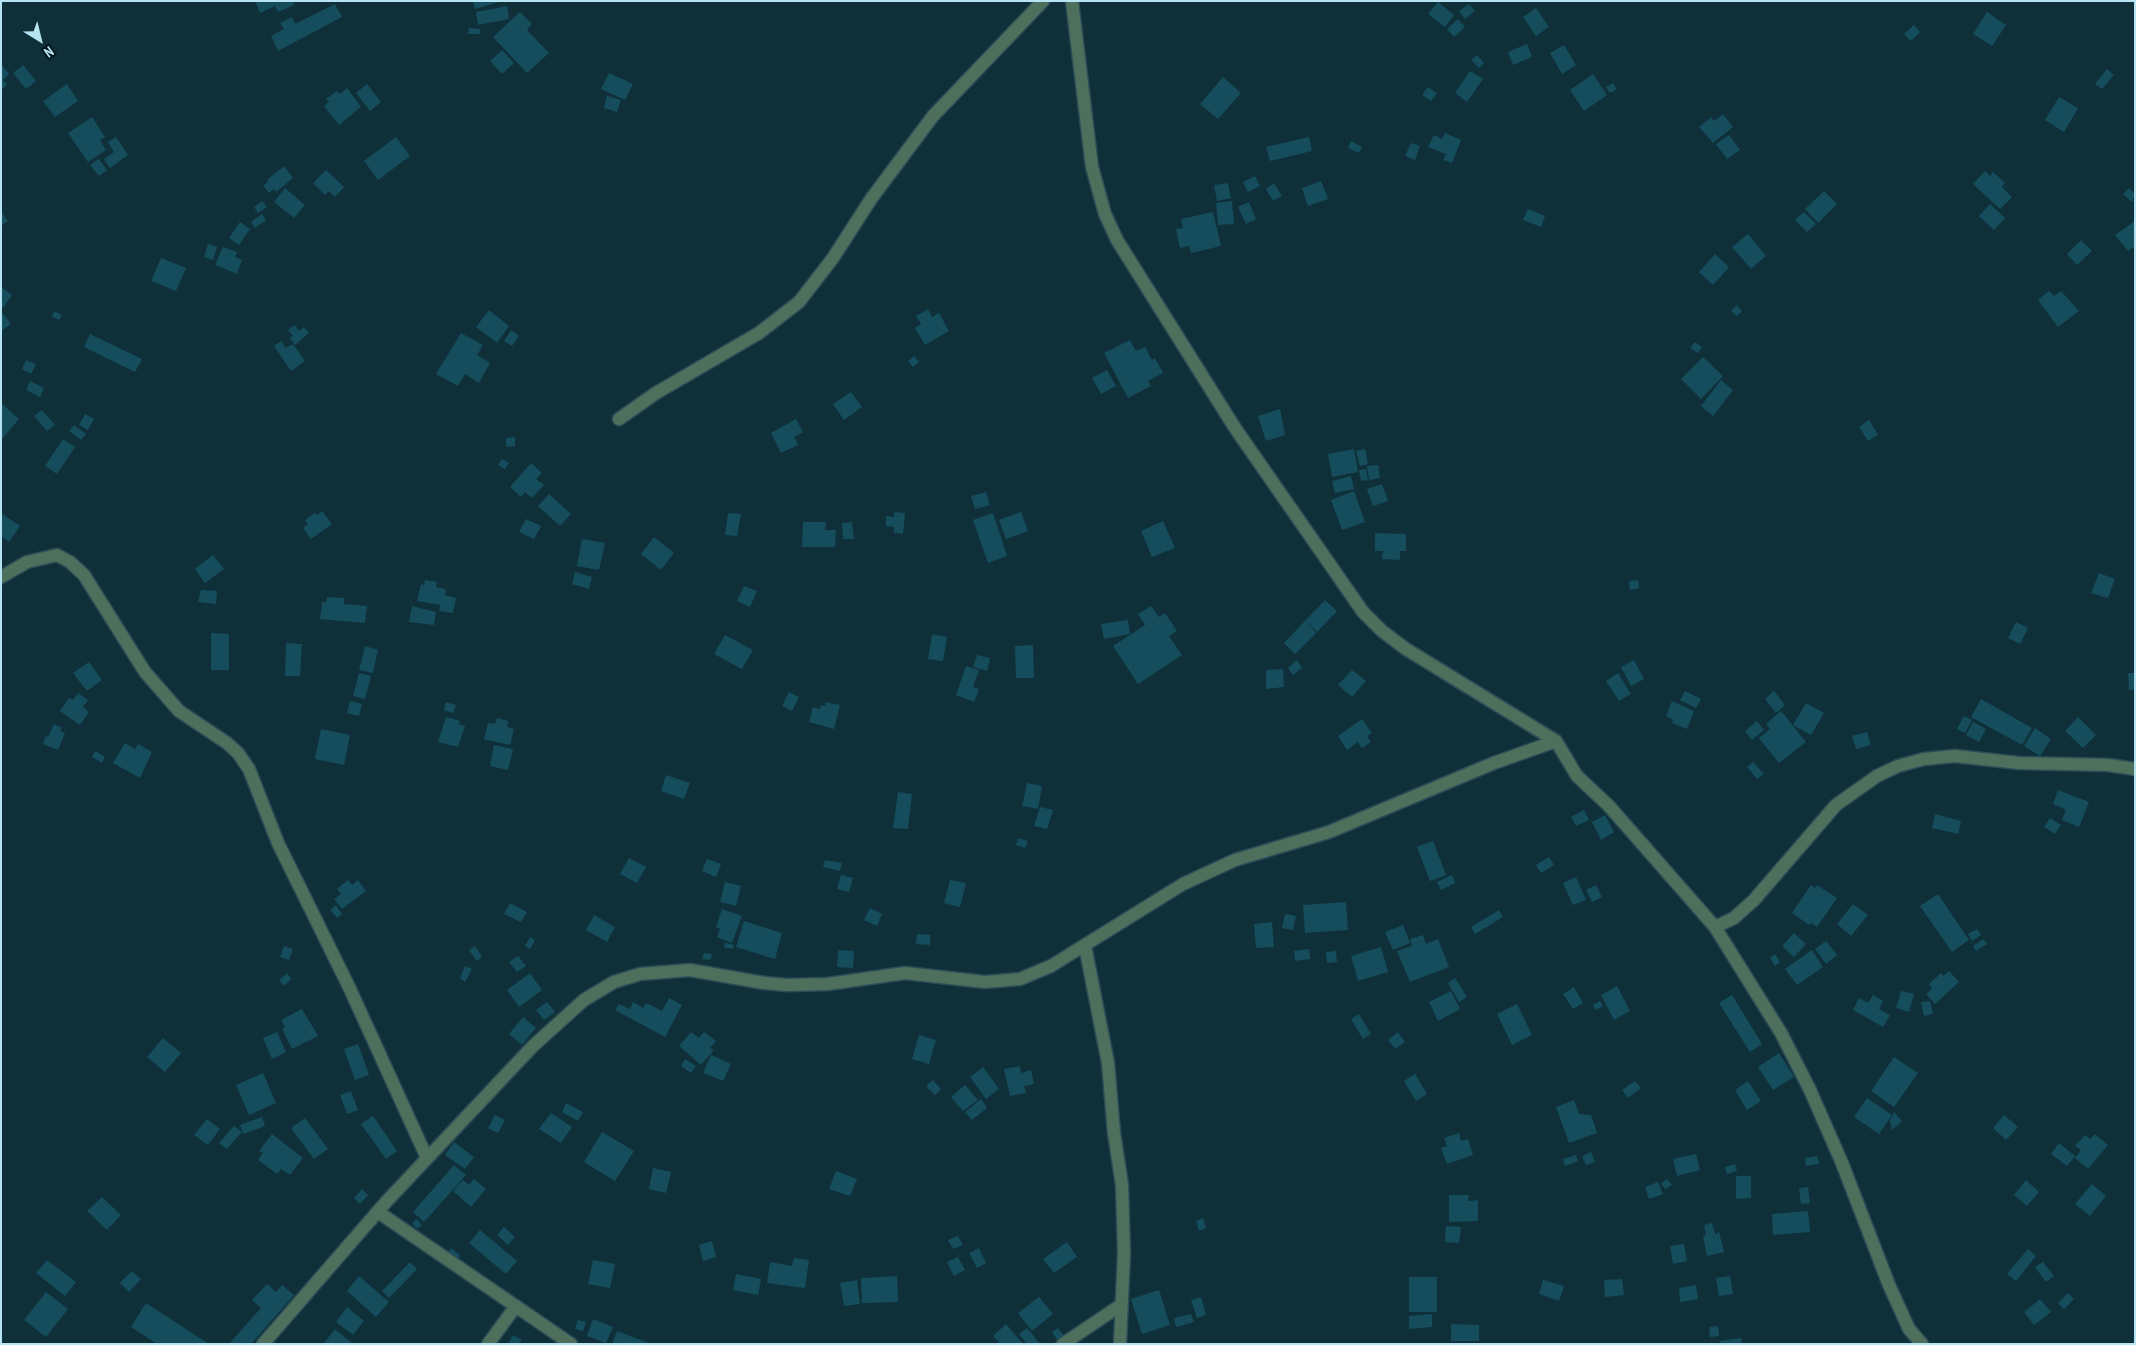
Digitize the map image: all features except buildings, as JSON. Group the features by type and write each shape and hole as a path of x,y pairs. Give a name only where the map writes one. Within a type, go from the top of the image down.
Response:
{"street":[{"path":"619,419 656,393 759,332 799,302 833,258 871,199 933,116 1043,1"},
{"path":"1072,1 1092,166 1105,214 1116,240 1235,428 1363,612 1382,631 1406,649 1556,741 1577,776 1610,806 1715,927 1781,1033 1810,1090 1842,1163 1889,1285 1910,1329 1922,1344"},
{"path":"1,577 27,562 57,555 70,562 84,575 145,672 179,711 227,743 250,768 278,843 350,989 427,1158"},
{"path":"263,1344 378,1212 533,1046 577,1006 599,990 631,976 663,971 690,970 764,983 787,985 828,984 905,973 985,982 1020,979 1051,966 1183,884 1235,860 1329,832 1494,763 1556,741"},
{"path":"1715,927 1734,918 1754,900 1836,805 1877,776 1898,766 1924,759 1955,756 2019,763 2108,765 2135,769"},
{"path":"1085,946 1108,1062 1114,1133 1122,1186 1124,1253 1120,1344"},
{"path":"378,1212 571,1344"},
{"path":"1064,1344 1121,1305"},
{"path":"488,1344 516,1306"}]}
